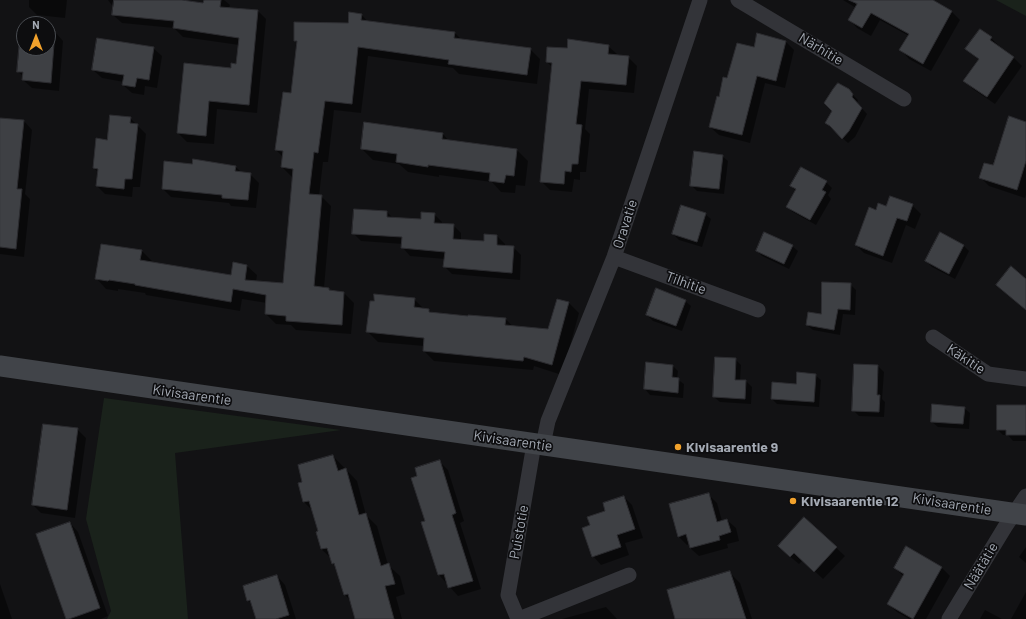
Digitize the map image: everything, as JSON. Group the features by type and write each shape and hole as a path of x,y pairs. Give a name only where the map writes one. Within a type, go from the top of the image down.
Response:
{"street":[{"name":"Oravatie","path":"539,445 614,256 700,0"},
{"name":"Närhitie","path":"738,0 904,99"},
{"name":"Tilhitie","path":"614,256 758,310"},
{"name":"Käkitie","path":"932,337 988,374 1026,379"},
{"name":"Kivisaarentie","path":"0,366 1020,514"},
{"name":"Puistotie","path":"539,445 508,595 519,619 629,575"},
{"name":"Näätätie","path":"950,619 1020,514 1026,496"}],"shaded area":[{"path":"996,0 1026,0 1026,16"},
{"path":"104,398 341,430 175,453 188,619 107,619 111,611 86,519"}],"building":[{"path":"114,0 182,0 203,3 204,0 221,0 220,7 258,10 249,105 209,101 206,136 177,133 184,63 231,68 231,63 236,64 239,38 173,28 174,21 112,15"},
{"path":"849,0 933,0 952,11 923,64 899,50 909,34 871,13 862,28 848,20 857,4"},
{"path":"349,12 362,14 361,20 455,32 454,38 531,48 527,75 448,64 449,60 358,47 352,104 325,101 318,153 314,152 309,194 322,195 314,286 344,292 342,325 286,321 286,316 265,314 266,295 233,289 231,302 135,284 95,279 101,244 142,250 140,260 231,275 233,262 247,265 245,280 283,283 293,169 281,167 283,151 275,150 283,92 291,93 297,41 294,41 294,22 348,23"},
{"path":"980,29 992,37 990,40 1014,57 987,97 963,81 979,59 965,49"},
{"path":"757,33 786,41 776,81 757,76 742,135 709,127 717,96 719,97 723,77 727,78 737,43 754,47"},
{"path":"97,38 154,47 149,80 137,78 135,87 122,85 124,75 92,70"},
{"path":"568,39 609,45 608,54 629,56 626,85 581,81 576,124 582,125 578,164 572,164 571,172 565,171 564,184 540,182 552,63 546,62 547,47 567,48"},
{"path":"18,56 53,56 51,83 22,80 23,72 17,72"},
{"path":"838,83 849,89 853,94 852,97 862,108 849,131 842,139 830,126 825,123 832,111 824,103"},
{"path":"110,115 131,117 130,123 138,124 132,179 125,179 124,189 96,186 98,169 93,168 96,138 107,140"},
{"path":"1009,116 1026,122 1026,161 1017,190 979,178 984,163 993,165"},
{"path":"0,118 24,120 17,189 22,189 16,249 0,247"},
{"path":"364,122 443,133 442,139 517,149 514,176 506,175 504,183 489,181 490,173 428,165 428,167 396,162 397,154 361,149"},
{"path":"694,151 723,155 719,189 690,186"},
{"path":"193,159 236,166 235,171 251,173 248,200 222,198 222,195 162,189 164,161 192,164"},
{"path":"801,167 827,181 822,190 826,192 810,220 786,207 796,189 790,186"},
{"path":"890,196 913,204 907,221 897,218 883,256 855,245 869,207 876,210 878,203 886,206"},
{"path":"681,205 706,213 697,242 672,234"},
{"path":"354,209 387,211 387,217 421,219 421,212 435,213 434,223 454,224 453,239 484,241 484,234 497,235 497,245 514,246 512,273 443,267 445,252 401,248 402,237 352,234"},
{"path":"764,232 793,245 784,264 756,251"},
{"path":"940,232 964,245 949,274 925,261"},
{"path":"1011,266 1026,279 1026,310 996,285"},
{"path":"822,282 851,283 850,310 838,309 834,330 806,325 808,312 821,314"},
{"path":"656,288 686,300 676,326 646,315"},
{"path":"374,294 415,298 414,307 429,309 429,312 506,318 505,325 548,329 557,299 569,302 552,365 524,357 523,361 423,351 424,338 366,332 370,301 374,301"},
{"path":"715,357 736,358 735,380 746,380 745,399 713,397"},
{"path":"646,362 673,365 672,377 679,378 678,393 644,389"},
{"path":"854,364 878,365 877,395 880,395 879,412 852,411"},
{"path":"797,372 816,374 814,402 771,399 772,382 796,384"},
{"path":"932,404 965,407 963,424 931,422"},
{"path":"997,405 1026,405 1026,435 1006,435 1006,430 997,430"},
{"path":"43,424 78,428 67,510 32,505"},
{"path":"333,455 338,471 346,468 359,515 366,513 381,566 389,563 395,584 385,586 394,619 355,619 348,594 344,595 334,563 332,564 327,548 321,549 316,532 318,531 309,501 303,502 298,483 302,482 298,465"},
{"path":"440,460 456,513 452,515 473,581 448,588 444,574 438,575 421,522 425,521 411,478 417,476 415,468"},
{"path":"709,493 717,522 727,519 731,532 719,536 720,540 690,548 686,534 678,537 669,504"},
{"path":"624,496 635,529 617,535 621,547 592,557 582,528 590,525 587,517 605,511 603,503"},
{"path":"804,517 837,547 814,572 794,553 790,557 778,546"},
{"path":"70,522 100,608 66,619 36,534"},
{"path":"906,546 942,567 913,619 887,604 904,574 894,568"},
{"path":"730,571 746,619 675,619 667,590"},
{"path":"277,575 289,615 276,619 256,619 250,600 247,601 243,586"}],"place":[{"name":"Kivisaarentie 9","path":"678,447"},
{"name":"Kivisaarentie 12","path":"793,501"}]}
